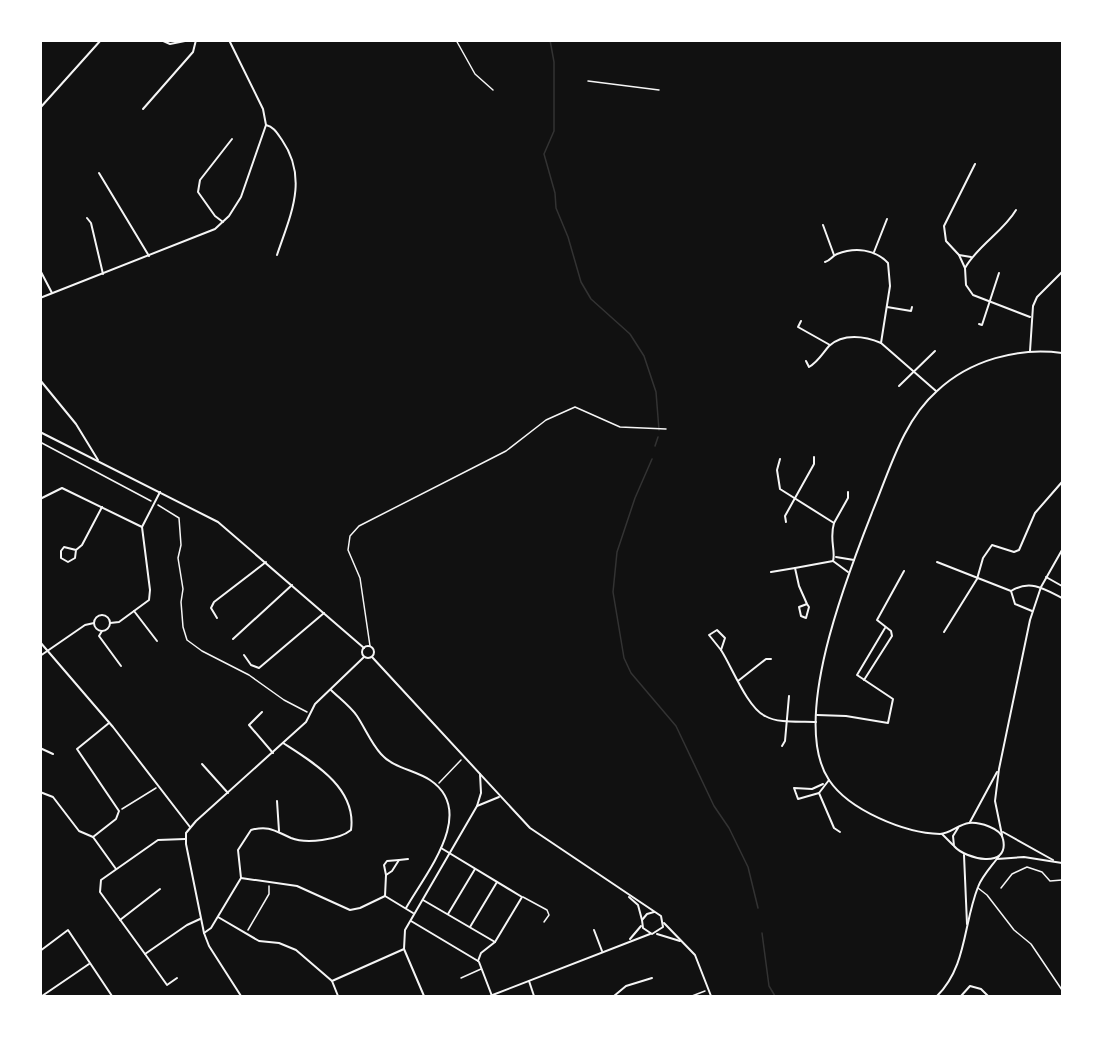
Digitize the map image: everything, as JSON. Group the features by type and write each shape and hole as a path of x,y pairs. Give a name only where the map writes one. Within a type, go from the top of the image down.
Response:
{"street":[{"path":"40,108 101,40"},
{"path":"160,40 170,44 190,40"},
{"path":"142,109 193,52 196,40"},
{"path":"40,298 215,229 223,222 241,197 266,125 260,101 229,40"},
{"path":"266,125 273,127 288,148 298,182 296,199 277,255"},
{"path":"223,222 215,216 198,192 200,180 232,139"},
{"path":"1062,157 1062,169"},
{"path":"975,164 944,226 946,241 965,268 966,285 969,291 979,300 1030,317"},
{"path":"99,173 149,256"},
{"path":"965,268 972,257 1009,221 1016,210"},
{"path":"87,218 91,223 103,274"},
{"path":"874,252 886,219"},
{"path":"823,225 834,255"},
{"path":"825,262 834,255 857,250 874,252 888,263 890,286 881,343"},
{"path":"958,255 972,257"},
{"path":"40,270 52,294"},
{"path":"1030,351 1030,317 1037,297 1062,272"},
{"path":"979,324 982,324 999,273"},
{"path":"887,307 911,311 912,307"},
{"path":"801,321 798,327 831,345"},
{"path":"806,361 809,367 816,363 831,345 856,337 881,343 936,392"},
{"path":"898,386 930,352 935,351"},
{"path":"1056,861 1024,857 992,859 964,855 942,834 880,820 851,801 829,780 817,752 816,722 821,671 849,573 903,439 915,417 936,392 975,365 1030,351 1062,353"},
{"path":"40,380 76,424 99,460"},
{"path":"40,432 218,522 364,648 364,657 315,704 306,722 190,827 185,839 204,933 209,946 241,996"},
{"path":"786,522 785,516 814,464 814,457"},
{"path":"780,459 777,470 780,489 794,500 834,523"},
{"path":"945,632 977,579 983,558 992,545 1014,552 1019,550 1035,513 1062,482"},
{"path":"40,500 63,488 142,527"},
{"path":"121,666 99,636 110,623 119,622 149,600 142,527 160,492"},
{"path":"833,561 835,556 831,544 834,523 848,498 848,492"},
{"path":"76,550 64,547 61,551 61,558 64,562 72,562 76,550 82,545 102,507"},
{"path":"937,996 947,987 959,964 978,888 1003,849 1003,836 995,801 999,769 1032,611 1041,587 1062,550"},
{"path":"835,556 854,560"},
{"path":"771,572 833,561 849,573"},
{"path":"217,618 211,608 214,602 266,562"},
{"path":"937,562 1011,591"},
{"path":"795,568 799,586 809,607 806,618 801,616 799,607 807,604"},
{"path":"864,680 891,636 891,631 877,620 904,571"},
{"path":"1046,577 1062,586"},
{"path":"233,639 292,585"},
{"path":"1011,591 1019,586 1041,587 1062,598"},
{"path":"1011,591 1015,604 1032,611"},
{"path":"134,611 157,641"},
{"path":"244,655 251,665 259,668 324,613"},
{"path":"94,623 96,618 102,615 108,618 110,623"},
{"path":"94,623 102,631"},
{"path":"40,656 85,625 94,623"},
{"path":"817,715 846,716 888,723 893,699 856,675 885,628"},
{"path":"721,650 725,638 717,630 713,631 709,635 721,650 738,681 764,716 816,722"},
{"path":"40,642 109,723 190,827"},
{"path":"364,648 370,646 374,652 372,657"},
{"path":"364,657 372,657 530,828 661,916 695,954 711,996"},
{"path":"738,681 766,659 771,659"},
{"path":"331,690 356,714 382,756 437,785 448,803 450,814 447,836 406,909"},
{"path":"782,746 785,741 789,696"},
{"path":"262,712 249,725 273,753"},
{"path":"93,837 116,819 119,811 77,749 109,723"},
{"path":"204,933 212,928 242,878 238,850 246,835 260,827 272,827 294,839 341,838 351,830 354,814 347,797 315,762 284,743"},
{"path":"40,748 53,754"},
{"path":"202,764 228,793"},
{"path":"942,834 970,822 999,769"},
{"path":"424,996 404,949 405,930 477,806 481,784 480,774"},
{"path":"819,794 798,799 794,788 812,789 829,780"},
{"path":"481,784 487,782"},
{"path":"823,784 819,794 834,828 840,832"},
{"path":"40,792 53,797 79,831 93,837 116,869"},
{"path":"477,806 500,796"},
{"path":"277,801 279,831"},
{"path":"970,822 998,830 1062,863"},
{"path":"954,846 953,837 958,828"},
{"path":"998,830 1003,836"},
{"path":"177,978 167,985 100,892 99,886 101,880 158,840 185,839"},
{"path":"441,848 547,910 549,915 544,922"},
{"path":"964,855 968,927"},
{"path":"385,896 384,865 387,861 408,859"},
{"path":"386,875 392,871 399,860"},
{"path":"1001,888 1012,874 1027,867 1042,872 1050,881 1062,880"},
{"path":"448,914 475,869"},
{"path":"242,878 297,885 350,910 360,908 385,896"},
{"path":"470,927 497,882"},
{"path":"978,888 987,895 1014,930 1031,944 1062,990"},
{"path":"120,920 160,889"},
{"path":"620,889 638,904 645,931 685,944"},
{"path":"385,896 414,914"},
{"path":"478,961 481,953 495,942 522,897"},
{"path":"423,900 495,942"},
{"path":"627,941 647,914 654,912"},
{"path":"219,917 260,941 279,943 296,950 332,981 338,995 332,996"},
{"path":"145,954 187,924 200,919"},
{"path":"410,921 478,961 491,996 627,941 653,934 663,927 664,922"},
{"path":"40,951 68,930 112,996"},
{"path":"594,930 602,951"},
{"path":"332,981 404,949"},
{"path":"42,996 90,963"},
{"path":"461,978 482,969"},
{"path":"614,996 626,987 652,978"},
{"path":"529,981 534,996"},
{"path":"961,996 970,986 981,989 988,996"},
{"path":"911,996 924,996"}],"path":[{"path":"456,40 476,74 493,90"},
{"path":"588,81 659,90"},
{"path":"370,646 360,578 348,550 350,536 359,526 506,451 546,420 574,407 620,427 665,429"},
{"path":"40,442 154,502 179,518 181,545 178,558 183,589 181,602 183,627 188,640 202,651 249,675 284,700 311,714"},
{"path":"437,785 463,757"},
{"path":"119,811 159,786"},
{"path":"246,933 269,894 270,880"},
{"path":"692,996 709,990"}],"waterway":[{"path":"550,40 554,62 554,131 544,154 555,193 556,208 568,237 581,282 591,299 630,334 644,356 656,392 659,430"},
{"path":"655,446 658,437"},
{"path":"652,459 635,498 617,552 613,592 624,658 631,673 676,726 714,806 729,828 748,867 758,908"},
{"path":"762,933 769,986 775,996"}]}
